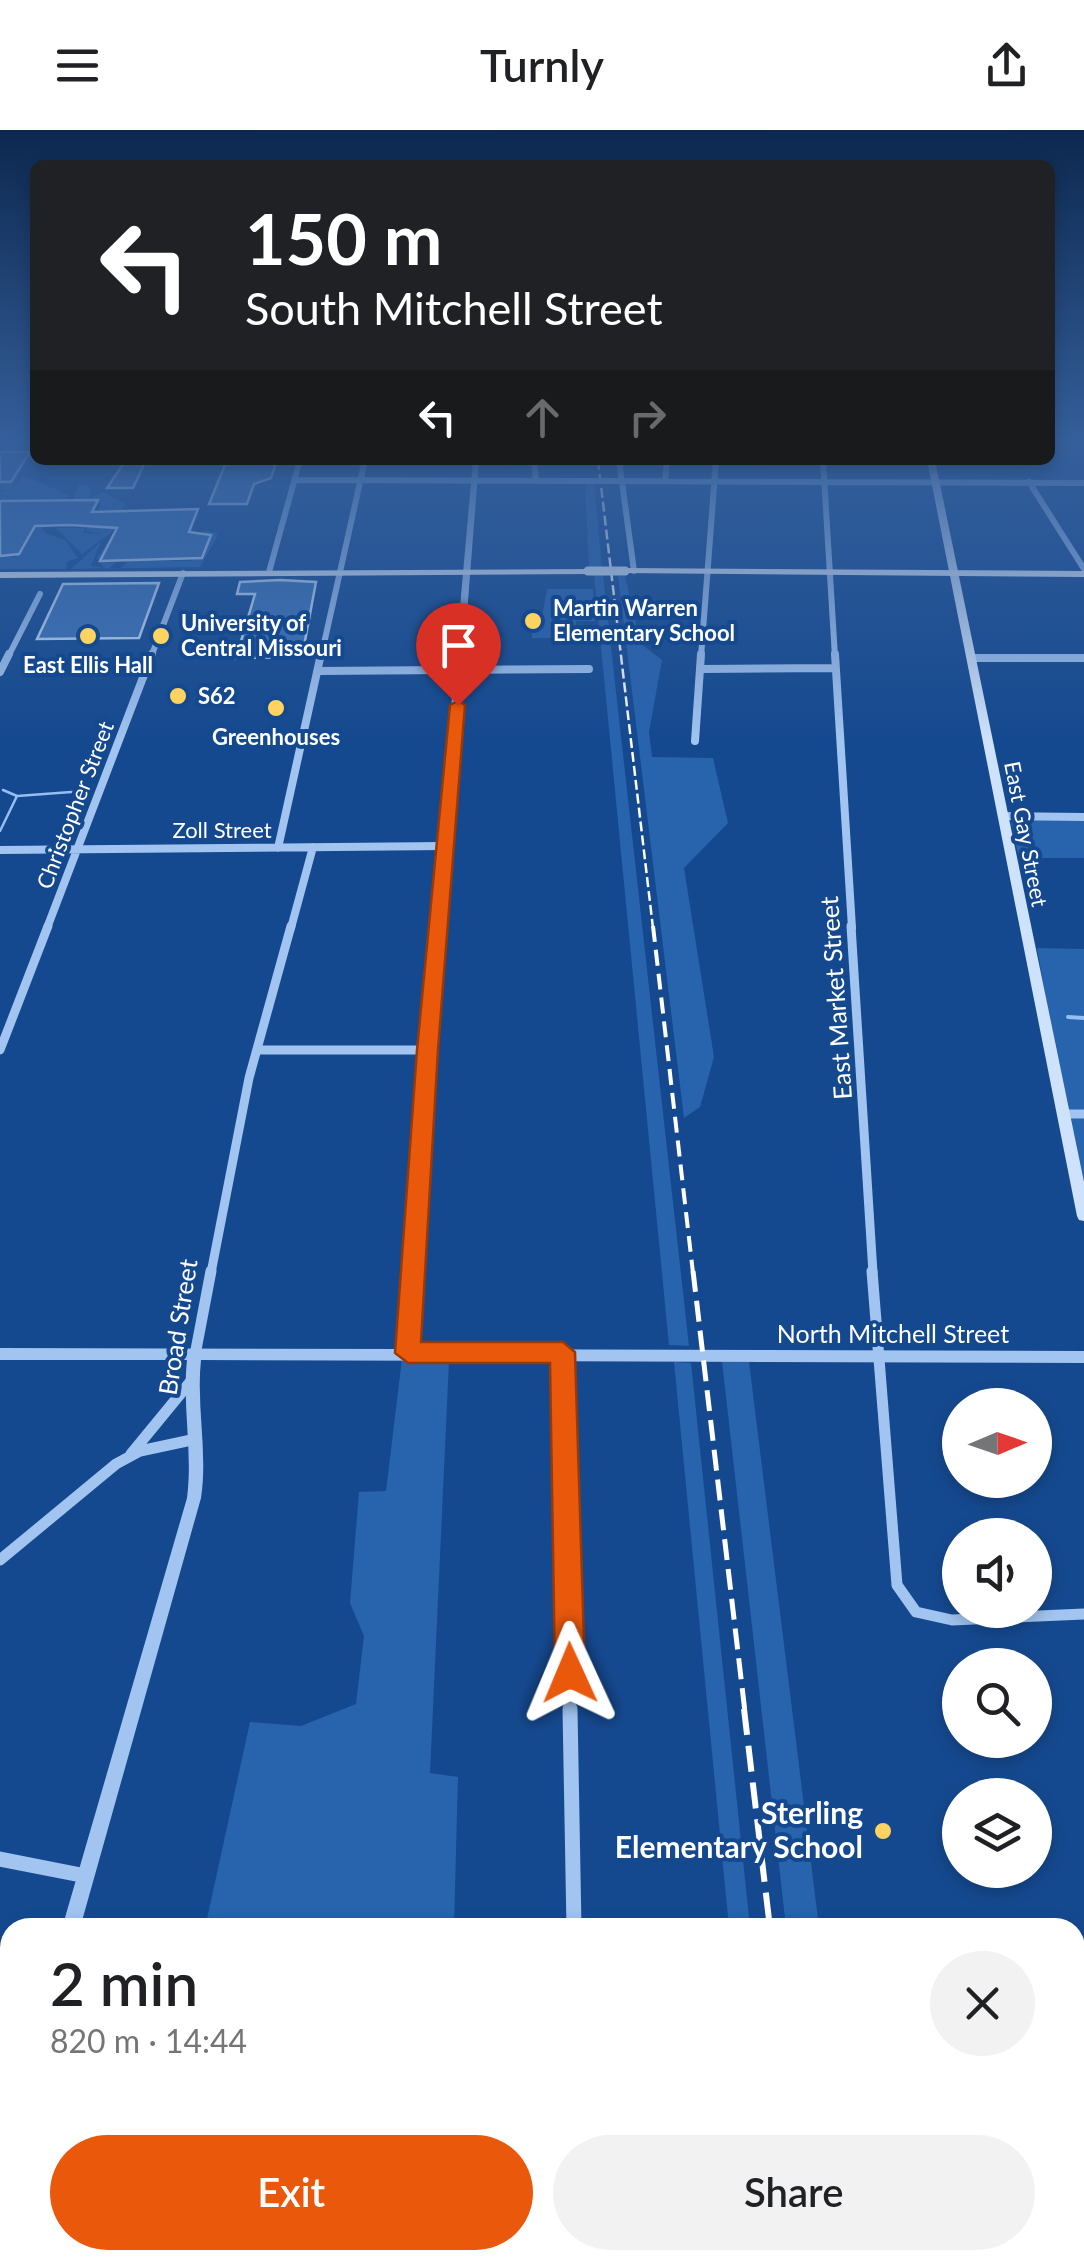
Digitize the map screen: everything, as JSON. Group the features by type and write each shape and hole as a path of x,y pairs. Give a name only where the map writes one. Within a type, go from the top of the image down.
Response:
{"main road":[{"name":"East Gay Street","path":"948,542 1084,1216"},
{"path":"0,574 1084,572"}],"street":[{"path":"269,572 278,542"},
{"path":"278,848 346,542"},
{"path":"408,1353 427,1050 470,542"},
{"path":"627,542 630,572"},
{"path":"695,741 710,542"},
{"name":"East Market Street","path":"828,542 897,1584 916,1612 952,1620 1084,1614"},
{"path":"1066,542 1084,572"},
{"name":"Christopher Street","path":"0,1050 183,573"},
{"path":"0,672 40,594"},
{"path":"971,658 1084,658"},
{"path":"701,669 834,668"},
{"path":"318,671 588,670"},
{"path":"1003,816 1084,817"},
{"name":"Zoll Street","path":"0,850 444,846"},
{"name":"Broad Street","path":"74,1918 194,1498 199,1464 191,1381 195,1355 257,1050 314,847"},
{"path":"257,1050 427,1050"},
{"path":"1064,1114 1084,1114"},
{"path":"563,1352 574,1918"},
{"name":"North Mitchell Street","path":"0,1354 563,1352 1084,1357"},
{"path":"127,1458 191,1381"},
{"path":"0,1560 94,1478 127,1458 196,1439"},
{"path":"0,1859 86,1876"}],"shaded area":[{"path":"22,542 66,542 78,558 67,562 66,569 0,569 0,556 15,557"},
{"path":"70,542 99,542 82,554"},
{"path":"101,542 91,566 104,568 97,558 108,542 101,561 116,561 110,568 121,568 128,561 192,561 205,542 214,542 200,567 71,569"},
{"path":"588,542 599,542 602,569 589,568"},
{"path":"594,575 603,575 689,1346 669,1345"},
{"path":"618,576 625,576 640,643 662,660 649,732 652,757 713,758 728,823 684,868 714,1057 700,1107 684,1118"},
{"path":"547,589 593,589 595,621 576,621 577,638 532,638 532,617 542,617"},
{"path":"1084,820 1084,858 1019,858 1011,822"},
{"path":"1037,948 1084,949 1084,1216"},
{"path":"402,1359 449,1361 430,1773 458,1777 454,1918 207,1918 250,1722 301,1726 356,1704 364,1636 350,1603 359,1492 386,1491"},
{"path":"722,1361 749,1362 818,1918 785,1918"},
{"path":"674,1362 691,1363 749,1918 728,1918"}],"building":[{"path":"0,542 26,542 19,554 0,556"},
{"path":"110,542 208,542 202,558 100,561"},
{"path":"240,582 316,582 302,657 236,658 255,594 237,594"},
{"path":"159,583 139,638 37,639 63,584"}],"waterway":[{"path":"3,790 17,796"},
{"path":"17,796 85,791"},
{"path":"0,831 17,796"},
{"path":"1068,1017 1084,1018"}],"railway":[{"path":"608,542 653,928"},
{"path":"653,926 693,1273"},
{"path":"693,1271 745,1712"},
{"path":"744,1709 769,1918"}],"place":[{"name":"Martin Warren Elementary School","path":"533,621"},
{"name":"East Ellis Hall","path":"88,636"},
{"name":"University of Central Missouri","path":"161,636"},
{"name":"S62","path":"178,696"},
{"name":"Greenhouses","path":"276,708"},
{"name":"Sterling Elementary School","path":"883,1831"}],"route":[{"path":"458,705 427,1050 408,1353 563,1352 570,1673"}]}
